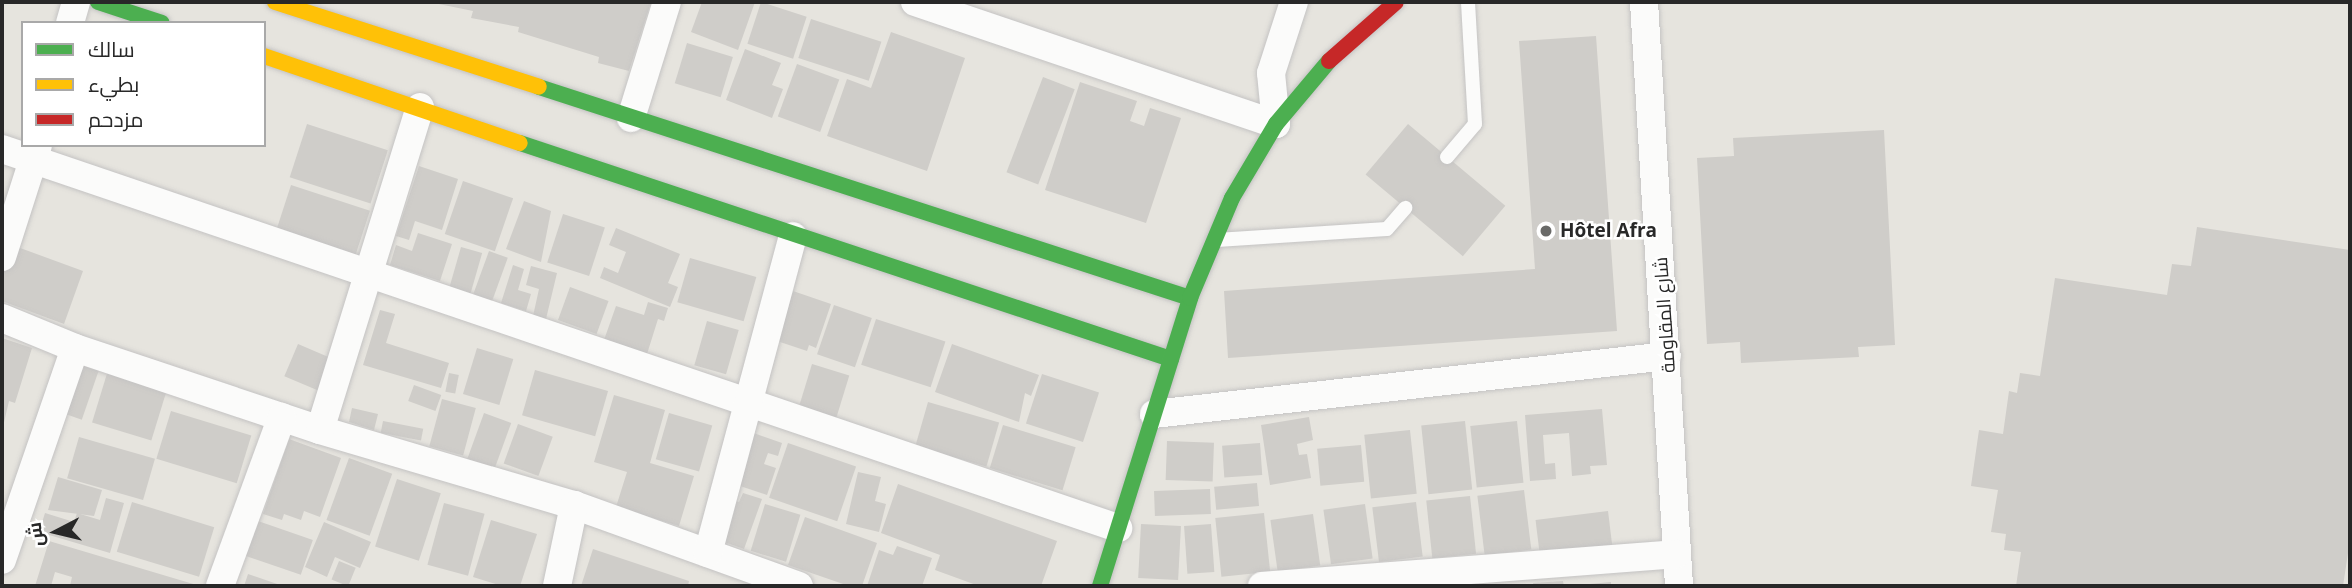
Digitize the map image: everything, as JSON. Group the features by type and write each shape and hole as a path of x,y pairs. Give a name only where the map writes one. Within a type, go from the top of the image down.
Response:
{"street":[{"path":"71,21 76,2"},
{"path":"98,2 156,21"},
{"path":"275,2 1190,299"},
{"path":"631,118 667,2"},
{"path":"915,2 1276,124"},
{"path":"1276,124 1271,73 1294,2"},
{"path":"1100,586 1190,299 1212,240 1276,124 1342,47 1396,2"},
{"name":"شارع المقاومة","path":"1644,2 1679,586"},
{"path":"266,57 793,236 1171,359"},
{"path":"320,430 420,107"},
{"path":"2,149 36,152 368,276 748,399 1118,527"},
{"path":"2,257 36,152"},
{"path":"708,553 793,236"},
{"path":"2,318 75,348 320,430 574,505 799,586"},
{"path":"2,560 75,348"},
{"path":"1154,414 1667,356"},
{"path":"220,586 282,417"},
{"path":"557,586 574,505"},
{"path":"1262,586 1678,554"}],"lane":[{"path":"1447,157 1475,124 1468,2"},
{"path":"1212,240 1387,229 1405,208"}],"building":[{"path":"429,2 651,2 629,71 598,63 599,57 518,32 519,27 471,18 473,11"},
{"path":"702,2 755,2 738,50 691,32"},
{"path":"761,2 807,17 793,59 747,44"},
{"path":"811,19 881,42 869,81 798,58"},
{"path":"891,32 965,58 927,171 827,136 847,79 871,88"},
{"path":"1596,36 1617,331 1228,358 1224,291 1535,269 1519,41"},
{"path":"687,43 733,57 721,97 675,83"},
{"path":"745,49 781,63 772,85 783,89 772,118 726,100"},
{"path":"797,64 839,79 820,132 778,117"},
{"path":"1043,77 1075,89 1038,184 1006,172"},
{"path":"1080,82 1137,101 1130,121 1144,126 1150,108 1181,118 1146,223 1045,190"},
{"path":"307,124 388,150 371,204 290,177"},
{"path":"1408,124 1505,206 1463,256 1366,175"},
{"path":"1884,130 1895,345 1858,347 1859,357 1741,363 1740,342 1707,344 1697,158 1734,156 1733,138"},
{"path":"419,166 458,179 442,230 415,221 409,240 396,236"},
{"path":"463,181 513,198 495,251 445,234"},
{"path":"291,185 370,211 354,260 275,234"},
{"path":"524,201 551,211 541,262 506,249"},
{"path":"563,214 605,228 589,276 547,263"},
{"path":"2197,227 2350,250 2350,540 2343,586 2016,586 2021,552 2004,550 2006,534 1991,532 1998,490 1971,486 1979,430 2003,434 2009,391 2017,393 2020,373 2040,376 2055,278 2167,295 2172,264 2191,266"},
{"path":"616,228 680,254 668,283 678,287 670,307 600,278 604,267 618,273 626,252 609,245"},
{"path":"418,233 452,244 440,281 390,265 396,245 412,251"},
{"path":"12,245 83,271 64,324 2,301 2,276"},
{"path":"461,247 482,253 470,295 449,289"},
{"path":"489,251 508,258 491,304 472,297"},
{"path":"690,258 756,277 744,321 677,302"},
{"path":"513,265 524,269 518,290 531,294 526,311 501,303"},
{"path":"531,266 557,273 546,319 533,316 539,289 526,285"},
{"path":"570,287 609,301 597,334 558,320"},
{"path":"793,291 831,304 816,348 809,345 807,351 777,341"},
{"path":"648,302 668,308 664,321 658,319 647,354 604,340 616,306 644,315"},
{"path":"834,305 872,318 855,367 817,354"},
{"path":"380,310 395,314 386,343 449,363 441,388 363,365"},
{"path":"876,319 945,342 931,387 861,365"},
{"path":"707,321 739,330 726,374 694,365"},
{"path":"2,338 32,348 15,403 9,401 2,431"},
{"path":"298,344 335,360 321,392 284,376"},
{"path":"952,344 1039,375 1031,396 1025,393 1019,422 935,392"},
{"path":"477,348 513,359 499,405 463,394"},
{"path":"78,357 101,365 82,420 59,412"},
{"path":"812,364 849,375 836,420 798,409"},
{"path":"109,367 168,385 151,441 92,422"},
{"path":"535,370 608,391 595,436 522,415"},
{"path":"449,373 459,375 455,394 445,392"},
{"path":"1042,374 1099,393 1083,442 1026,423"},
{"path":"414,385 441,395 435,411 408,401"},
{"path":"614,395 665,410 650,463 694,476 679,526 616,507 627,472 594,462"},
{"path":"442,399 476,408 463,455 429,446"},
{"path":"928,402 999,422 986,467 915,446"},
{"path":"352,408 378,414 374,430 349,422"},
{"path":"1602,409 1607,465 1590,466 1591,474 1572,476 1569,433 1543,435 1545,464 1555,463 1556,479 1530,481 1525,415"},
{"path":"171,411 251,436 237,483 156,459"},
{"path":"484,413 511,423 494,469 467,459"},
{"path":"669,413 712,425 699,472 656,459"},
{"path":"1309,417 1313,440 1297,444 1299,455 1307,454 1311,478 1270,485 1261,425"},
{"path":"383,421 423,429 421,441 381,433"},
{"path":"1465,421 1472,490 1428,494 1421,426"},
{"path":"1517,421 1523,483 1477,488 1470,426"},
{"path":"518,424 553,437 538,476 504,463"},
{"path":"1003,425 1076,447 1063,490 990,468"},
{"path":"1410,430 1417,494 1371,498 1364,435"},
{"path":"748,431 782,443 778,456 768,453 764,464 776,468 767,495 731,483"},
{"path":"79,437 155,459 143,500 67,478"},
{"path":"289,439 341,458 320,517 304,511 301,520 284,514 282,520 263,514"},
{"path":"1167,441 1214,443 1213,482 1166,480"},
{"path":"788,443 856,466 837,521 769,498"},
{"path":"1260,443 1262,475 1224,478 1222,446"},
{"path":"1361,445 1364,482 1320,486 1317,449"},
{"path":"349,458 392,474 370,536 326,520"},
{"path":"858,472 881,477 875,501 886,504 879,532 846,524"},
{"path":"58,477 102,490 94,516 48,510"},
{"path":"397,479 441,493 419,561 375,547"},
{"path":"1257,483 1259,506 1216,510 1214,487"},
{"path":"898,484 1057,541 1041,586 979,586 935,570 940,555 881,533"},
{"path":"1210,489 1211,514 1155,516 1154,491"},
{"path":"1524,490 1531,550 1485,555 1477,496"},
{"path":"743,493 762,499 744,549 716,539 730,499 739,502"},
{"path":"1470,496 1476,554 1432,558 1426,501"},
{"path":"106,498 124,503 110,553 39,532 45,513 74,522 77,513 100,520"},
{"path":"132,502 214,527 199,577 117,552"},
{"path":"1416,502 1423,557 1379,562 1372,507"},
{"path":"444,503 485,514 468,576 427,565"},
{"path":"765,504 800,515 786,562 751,551"},
{"path":"1365,504 1373,558 1331,564 1323,510"},
{"path":"1608,511 1612,545 1540,554 1536,520"},
{"path":"1264,513 1270,572 1221,577 1215,518"},
{"path":"1313,514 1320,565 1278,571 1270,520"},
{"path":"805,517 877,543 862,586 849,586 788,565"},
{"path":"491,520 537,534 520,586 502,586 473,577"},
{"path":"258,521 313,540 301,575 246,556"},
{"path":"324,522 371,542 360,568 335,557 327,577 305,567"},
{"path":"1141,524 1181,526 1178,580 1138,578"},
{"path":"1211,524 1214,572 1187,574 1184,526"},
{"path":"49,541 200,586 70,586 72,577 55,572 51,586 35,586"},
{"path":"897,546 932,558 922,586 867,586 879,550 893,555"},
{"path":"593,549 689,581 688,586 581,586"},
{"path":"339,561 356,568 348,586 332,580"},
{"path":"248,574 283,586 244,586"},
{"path":"1563,581 1564,586 1534,586 1533,583"},
{"path":"1611,582 1611,586 1590,586 1590,584"}],"traffic: fast":[{"path":"98,2 156,21"},
{"path":"1100,586 1190,298 1232,198 1276,124 1329,61"},
{"path":"539,87 1190,298"},
{"path":"520,143 1171,359"}],"traffic: slow":[{"path":"275,2 539,87"},
{"path":"266,57 520,143"}],"traffic: jam":[{"path":"1329,61 1396,2"}],"place":[{"name":"Hôtel Afra","path":"1546,231"}]}
